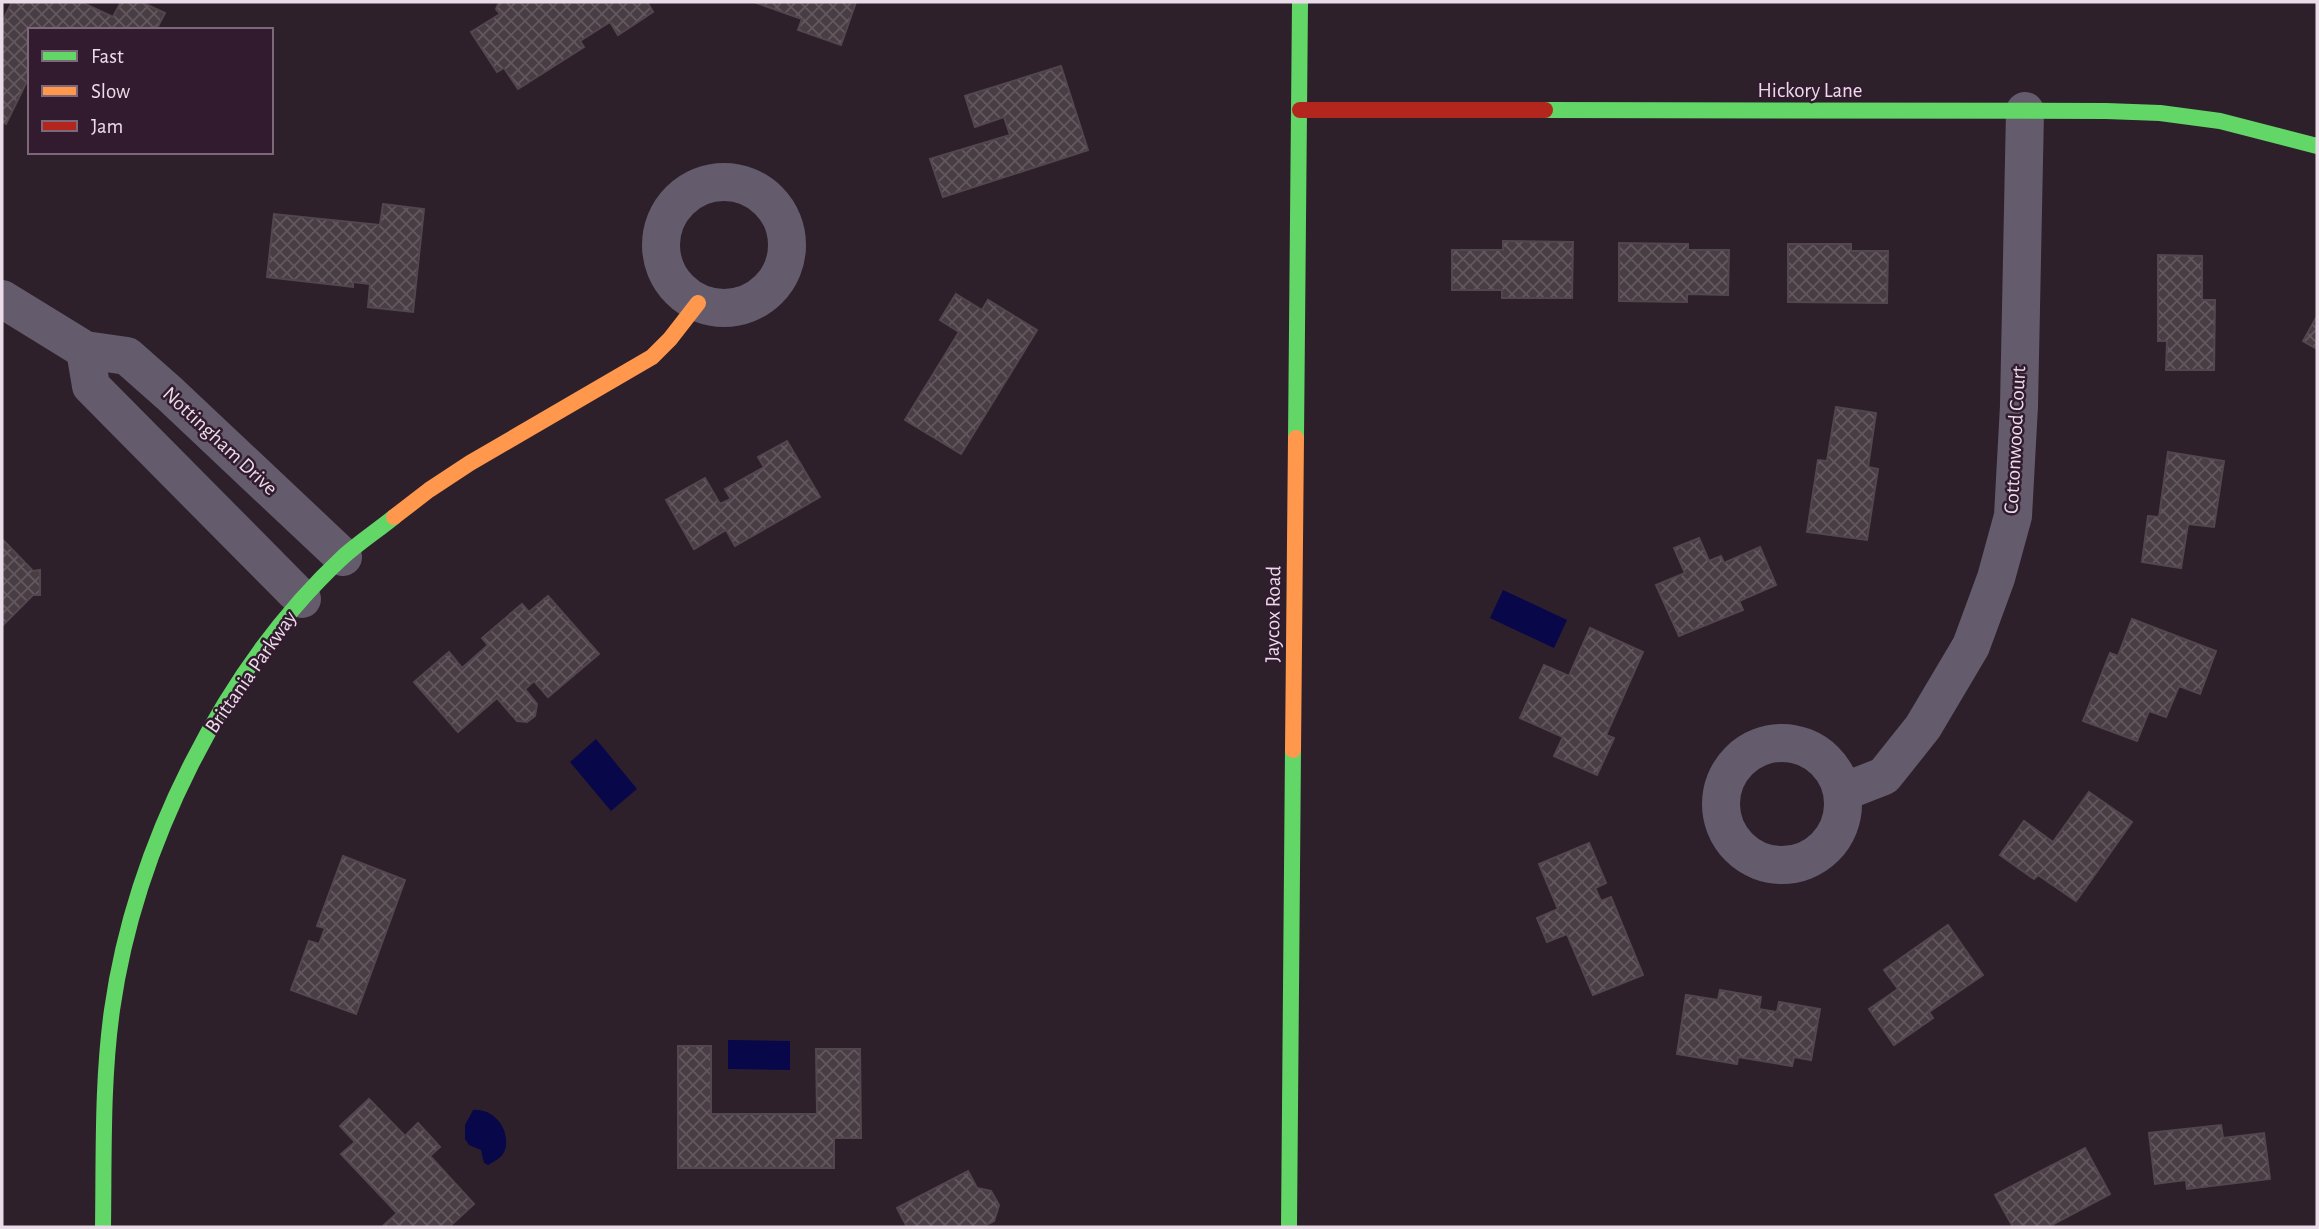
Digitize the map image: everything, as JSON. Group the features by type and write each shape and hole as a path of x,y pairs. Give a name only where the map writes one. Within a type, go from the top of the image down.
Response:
{"street":[{"name":"Jaycox Road","path":"1289,1227 1300,2"},
{"name":"Hickory Lane","path":"1300,110 2160,113 2220,121 2317,146"},
{"name":"Cottonwood Court","path":"1843,792 1884,776 1923,727 1970,646 1996,578 2013,516 2019,406 2025,111"},
{"name":"Nottingham Drive","path":"2,299 85,350 127,356 343,557"},
{"name":"Brittania Parkway","path":"103,1227 104,1110 108,1046 117,979 132,914 153,850 173,801 210,729 247,673 302,599 343,557 440,483 655,355 698,303"},
{"path":"85,350 90,386 302,599"}],"shaded area":[{"path":"1503,590 1567,620 1554,648 1490,618"},
{"path":"596,739 637,789 611,811 570,762"},
{"path":"728,1040 790,1041 790,1070 728,1069"},
{"path":"473,1110 487,1112 493,1116 499,1121 505,1135 504,1153 488,1165 484,1163 481,1150 469,1145 465,1139 465,1125"}],"building":[{"path":"12,2 81,2 113,17 121,2 141,2 165,13 157,28 28,28 28,79 6,124 2,122 2,22"},
{"path":"499,2 647,2 653,12 618,35 610,22 580,41 584,47 518,89 504,68 497,72 471,32 500,14 496,9"},
{"path":"754,2 856,2 841,45 798,30 802,19"},
{"path":"1061,66 1088,150 943,197 930,159 1010,135 1004,117 975,127 965,96"},
{"path":"383,204 424,209 413,312 368,307 370,284 353,282 353,287 267,277 274,214 380,225"},
{"path":"1503,241 1573,242 1572,298 1502,298 1502,290 1452,290 1452,250 1503,250"},
{"path":"1619,243 1688,244 1688,250 1729,250 1728,295 1687,294 1687,302 1619,301"},
{"path":"1788,244 1851,244 1851,251 1888,251 1887,303 1788,302"},
{"path":"2158,255 2202,256 2202,300 2215,300 2214,370 2166,370 2167,341 2158,341"},
{"path":"956,294 982,310 988,300 1037,330 961,454 905,420 959,332 940,320"},
{"path":"2317,316 2317,349 2303,341"},
{"path":"1836,407 1876,413 1868,467 1878,469 1867,540 1807,532 1818,460 1827,461"},
{"path":"787,441 820,497 735,546 726,530 694,549 666,500 705,478 720,504 731,499 725,489 764,467 758,457"},
{"path":"2168,452 2224,461 2214,527 2188,524 2181,568 2142,562 2148,516 2159,517"},
{"path":"1699,538 1709,561 1721,556 1724,563 1760,547 1776,585 1739,601 1743,610 1679,636 1656,585 1685,573 1674,548"},
{"path":"2,539 33,571 40,570 40,595 33,595 2,626"},
{"path":"548,596 599,654 548,697 534,681 525,689 537,704 535,716 527,722 517,721 497,698 458,732 414,682 449,652 462,668 488,645 482,638 522,604 529,612"},
{"path":"2132,619 2216,651 2200,694 2179,686 2166,717 2149,711 2137,741 2083,721 2110,653 2118,656"},
{"path":"1590,628 1643,652 1606,735 1614,738 1597,775 1554,756 1563,737 1520,718 1544,665 1569,676"},
{"path":"2089,792 2132,822 2076,901 2038,875 2034,879 2000,855 2024,821 2053,842"},
{"path":"1589,843 1606,883 1595,888 1601,901 1611,897 1643,975 1593,995 1567,934 1547,942 1537,918 1558,909 1539,864"},
{"path":"343,856 405,880 356,1014 291,990 309,941 319,944 325,928 317,926"},
{"path":"1948,925 1983,975 1929,1012 1933,1018 1894,1045 1869,1009 1898,989 1884,970"},
{"path":"1720,990 1761,997 1759,1009 1777,1012 1779,1002 1820,1009 1811,1060 1794,1057 1792,1066 1738,1057 1737,1064 1677,1054 1686,995 1718,1000"},
{"path":"678,1046 711,1046 711,1114 817,1114 816,1049 860,1049 861,1138 834,1138 834,1168 678,1168"},
{"path":"369,1099 405,1136 418,1123 440,1147 430,1156 474,1204 449,1227 382,1227 397,1213 341,1154 355,1142 340,1126"},
{"path":"2221,1125 2223,1138 2264,1133 2270,1179 2187,1189 2186,1180 2155,1184 2149,1133"},
{"path":"2085,1148 2110,1194 2048,1227 2013,1227 1995,1195"},
{"path":"968,1171 977,1188 991,1191 999,1205 994,1221 982,1227 907,1227 897,1208"}],"traffic: fast":[{"path":"1296,438 1300,2"},
{"path":"1545,110 2160,113 2220,121 2317,146"},
{"path":"103,1227 105,1091 112,1010 124,949 141,886 164,825 191,764 223,706 260,651 300,601 344,556 394,517"},
{"path":"1289,1227 1293,750"}],"traffic: slow":[{"path":"394,517 470,463 652,357 698,303"},
{"path":"1293,750 1296,438"}],"traffic: jam":[{"path":"1300,110 1545,110"}]}
